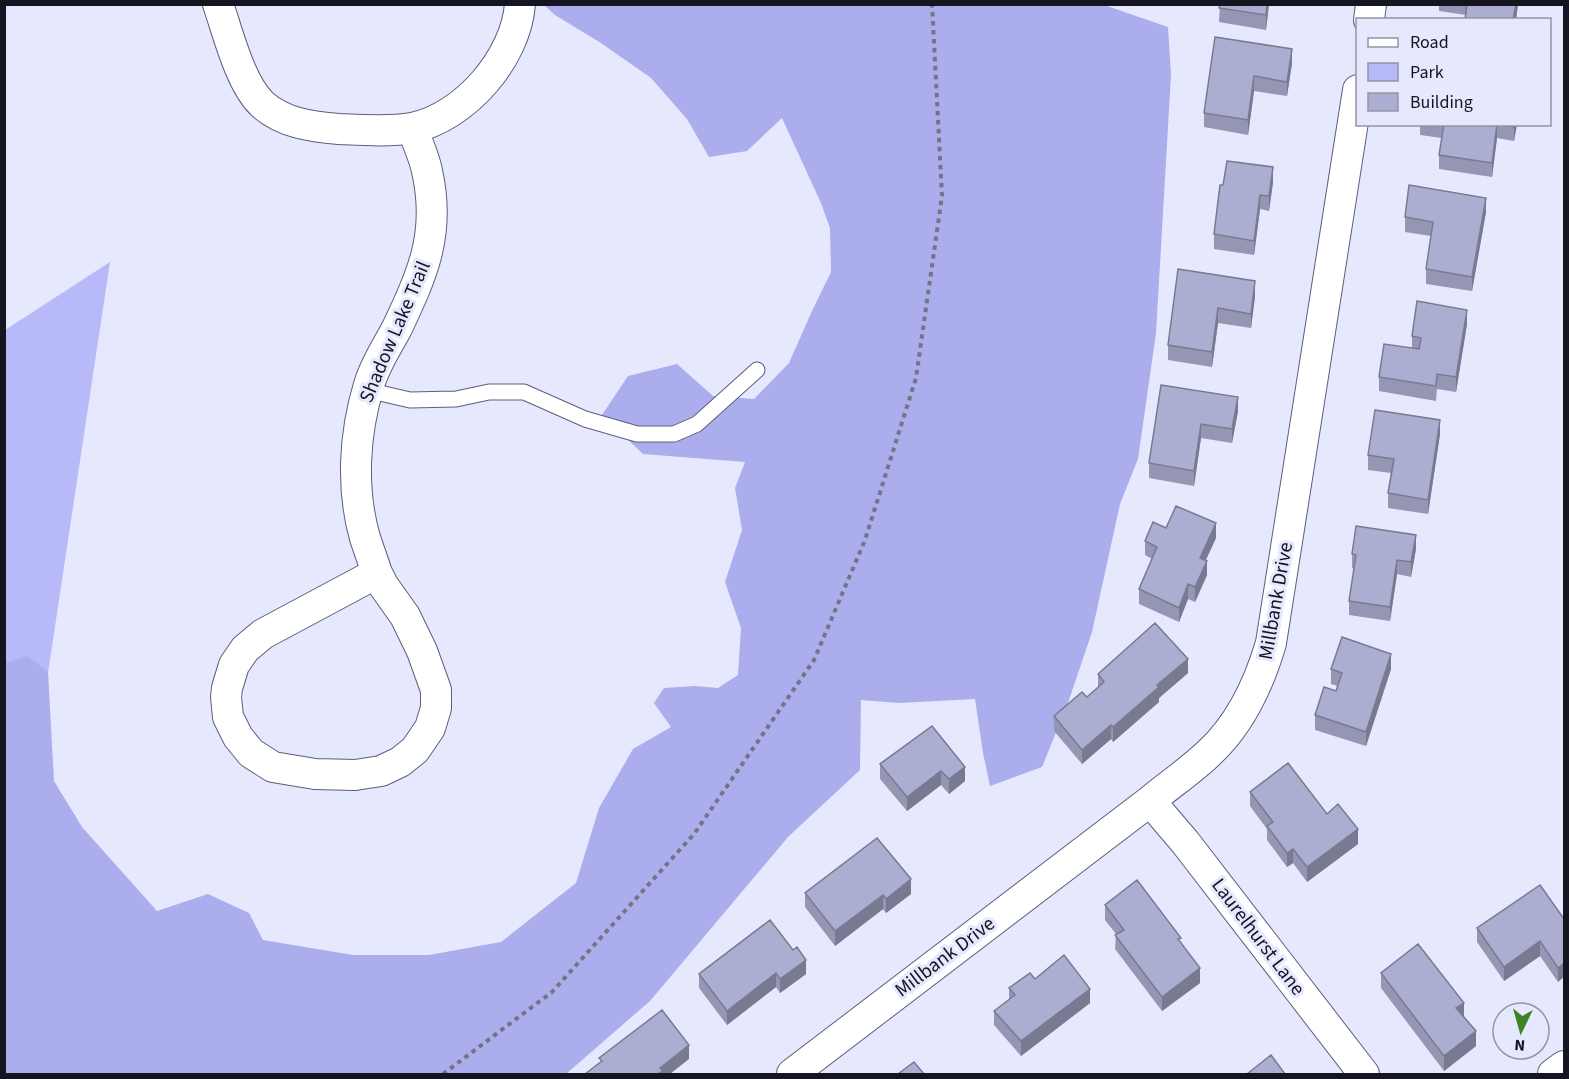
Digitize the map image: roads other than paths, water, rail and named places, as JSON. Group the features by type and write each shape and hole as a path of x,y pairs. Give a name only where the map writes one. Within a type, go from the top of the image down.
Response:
{"street":[{"path":"218,4 246,84 262,103 280,116 299,124 366,131 412,128 435,120 458,106 479,89 502,59 513,37 520,4"},
{"name":"Millbank Drive","path":"792,1074 1209,754 1230,729 1251,696 1271,643 1356,103"},
{"name":"Shadow Lake Trail","path":"377,573 262,634 245,649 234,665 227,688 228,717 238,737 251,753 273,767 315,774 355,774 381,771 400,762 415,750 430,728 436,708 436,690 422,651 405,616 377,573 365,537 358,503 356,455 360,420 367,390 382,353 416,287 429,248 432,229 432,198 427,168 412,128"},
{"name":"Laurelhurst Lane","path":"1150,801 1185,842 1364,1074"},
{"path":"1553,1074 1564,1066"}],"lane":[{"path":"367,390 410,400 456,399 489,392 524,392 585,418 637,434 674,434 697,424 757,370"}]}
